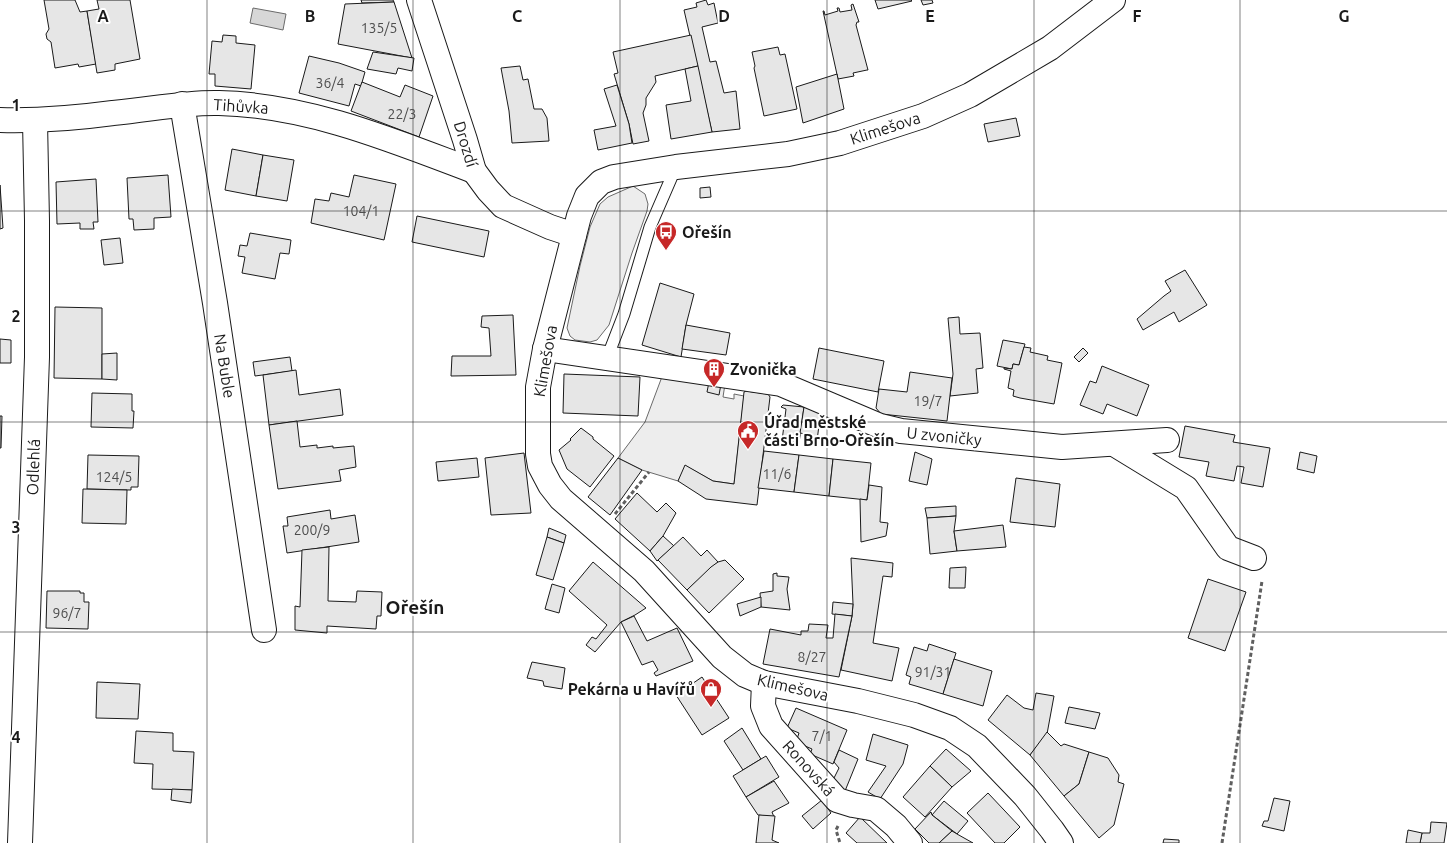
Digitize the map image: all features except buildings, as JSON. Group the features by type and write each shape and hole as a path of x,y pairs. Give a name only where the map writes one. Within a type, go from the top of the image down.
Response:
{"street":[{"name":"Drozdí","path":"419,0 474,171 503,206 550,227 574,235"},
{"name":"Klimešova","path":"1061,843 1025,796 977,746 950,728 914,714 764,683 745,675 722,657 644,571 561,499 550,485 540,466 538,454 538,387 545,349 578,216 587,196 601,182 614,177 676,167 788,154 840,143 923,116 970,95 1050,48 1113,0"},
{"name":"Tihůvka","path":"0,120 35,120 114,113 182,104 261,105 348,125 474,171"},
{"name":"Na Buble","path":"182,104 215,303 264,630"},
{"name":"Odlehlá","path":"20,843 37,357 35,120"},
{"name":"U zvoničky","path":"545,349 781,384 880,426 900,431 1062,447 1167,440"},
{"path":"1114,444 1186,488 1228,548 1254,558"},
{"name":"Ronovská","path":"764,683 763,706 771,726 837,800 853,806 876,810 896,826 910,843"}],"lane":[{"path":"607,358 624,314 650,228 676,167"}],"path":[{"path":"600,532 650,472"},
{"path":"1222,843 1265,560 1254,558"}],"shaded area":[{"path":"253,8 286,14 283,30 250,23"},
{"path":"633,186 645,194 648,204 647,211 609,325 597,340 590,342 575,340 570,336 567,328 590,227 600,204 608,197"},
{"path":"663,374 725,384 723,397 734,399 734,394 744,396 734,484 713,481 686,466 678,481 642,470 618,458 645,422"}],"place":[{"name":"Ořešín","path":"666,251"},
{"name":"Zvonička","path":"714,388"},
{"name":"Úřad městské části Brno-Ořešín","path":"748,450"},
{"name":"Pekárna u Havířů","path":"711,708"}],"district":[{"name":"Ořešín","path":"415,607"}]}
